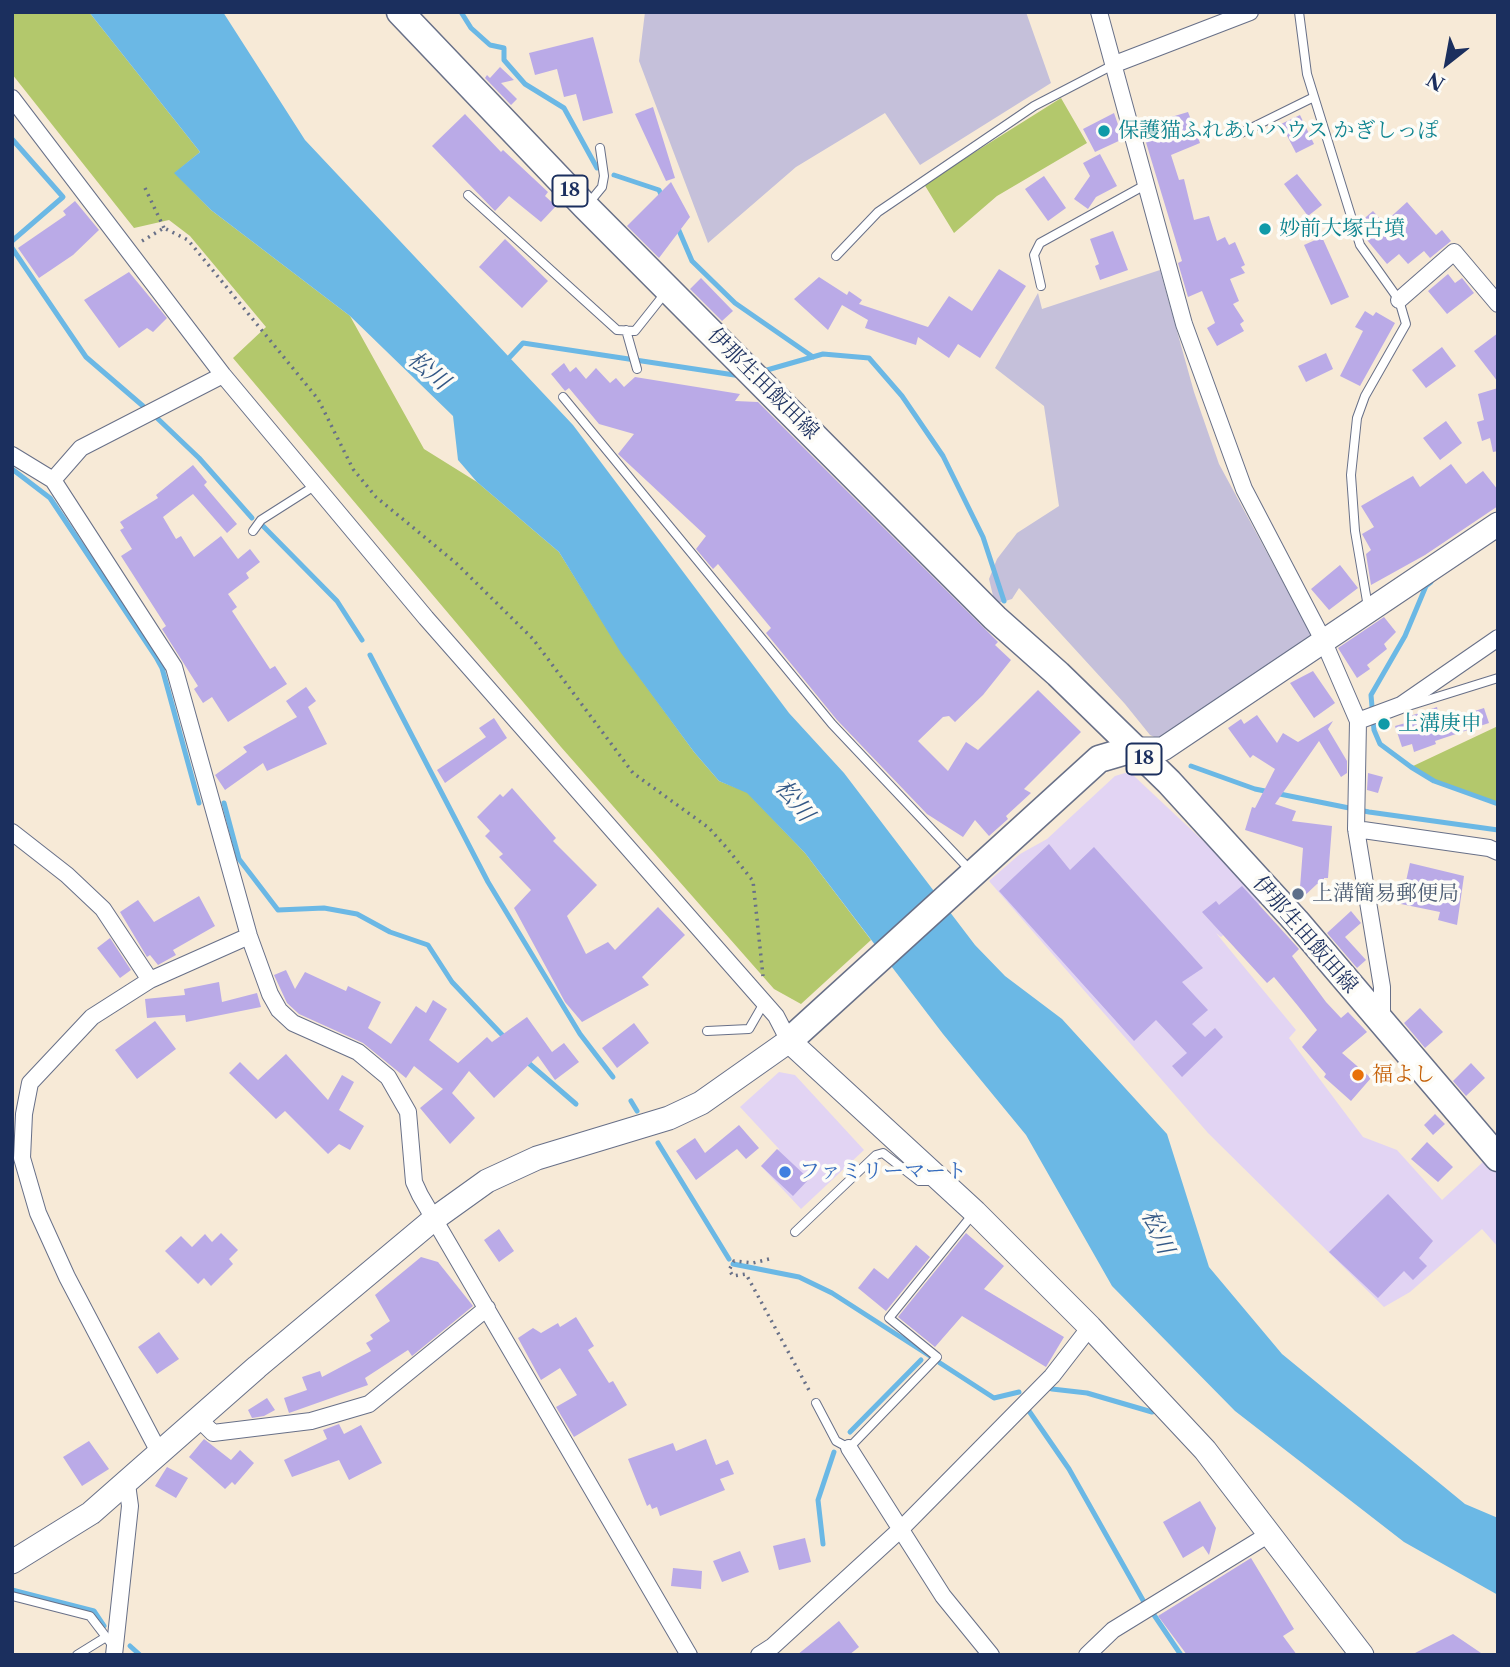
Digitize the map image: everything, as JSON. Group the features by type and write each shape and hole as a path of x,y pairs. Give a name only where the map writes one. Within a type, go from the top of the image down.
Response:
{"main road":[{"name":"伊那生田飯田線","path":"400,12 585,206 995,618 1058,674 1169,782 1296,921 1498,1158"},
{"name":"18","path":"789,1041 1099,759 1133,749"}],"street":[{"path":"1099,12 1184,324 1244,489 1361,719 1355,798 1356,825 1382,987 1382,1024"},
{"path":"1115,64 1250,12"},
{"path":"12,98 223,375 426,618 765,1003 776,1016 789,1041 975,1212 1090,1327 1205,1450 1362,1655"},
{"path":"1399,300 1454,252 1498,304"},
{"path":"53,480 81,448 223,375"},
{"path":"12,455 53,480 174,667 248,936 279,1010 293,1023 358,1052 388,1077 408,1112 414,1182 433,1219 687,1654"},
{"path":"1133,749 1163,749 1498,524"},
{"path":"1361,719 1401,705 1498,638"},
{"path":"1356,825 1489,848 1498,852"},
{"path":"12,832 67,875 103,909 150,980"},
{"path":"160,1454 67,1277 17,1161 23,1114 30,1083 92,1017 150,980 248,936"},
{"path":"12,1562 91,1513 127,1484 198,1418 433,1219 487,1181 537,1158 669,1118 701,1103 789,1041"},
{"path":"198,1418 213,1433 311,1421 369,1404 487,1308"},
{"path":"759,1655 773,1646 902,1528 1052,1376 1090,1327"},
{"path":"849,1448 943,1596 991,1655"},
{"path":"116,1647 130,1506 127,1484"},
{"path":"1087,1655 1113,1630 1271,1533"}],"lane":[{"path":"1299,12 1307,74 1360,245 1399,300 1406,324 1361,407 1351,475 1355,531 1369,610"},
{"path":"836,256 878,212 1034,106 1115,64"},
{"path":"1235,136 1314,97"},
{"path":"585,206 602,187 605,164 600,148"},
{"path":"1041,286 1034,255 1040,243 1147,184"},
{"path":"468,195 617,330 635,331 668,290"},
{"path":"626,330 637,369"},
{"path":"562,397 832,724 969,877"},
{"path":"253,531 261,520 316,485"},
{"path":"1401,705 1407,709 1498,678"},
{"path":"707,1031 749,1028 765,1003"},
{"path":"795,1232 876,1155 883,1153 919,1181 942,1181"},
{"path":"816,1403 836,1441 849,1448 937,1357 889,1318 975,1212"},
{"path":"12,1595 90,1616 116,1647 77,1655"}],"path":[{"path":"145,188 164,228 188,240 318,399 353,469 376,497 456,563 533,639 633,773 709,828 753,881 765,1003"},
{"path":"129,251 164,228"},
{"path":"769,1259 753,1263 734,1261 729,1270 733,1276 746,1274 816,1403"}],"shaded area":[{"path":"645,12 1026,12 1051,83 920,165 885,113 796,167 708,243 639,61"},
{"path":"1160,270 1194,392 1219,464 1312,636 1165,742 1150,735 1019,588 1012,599 995,604 989,579 997,559 1017,533 1059,506 1044,406 995,368 1038,293 1042,309"},
{"path":"1125,773 1133,775 1265,899 1221,937 1216,933 1296,1030 1289,1038 1363,1137 1397,1150 1442,1200 1485,1160 1498,1174 1498,1247 1482,1229 1410,1292 1384,1307 1208,1133 989,881 1020,854 1047,839 1115,776"},
{"path":"779,1072 795,1075 864,1150 801,1209 761,1166 779,1149 740,1107"}],"green space":[{"path":"12,12 89,12 200,152 175,173 211,210 350,316 424,449 477,482 559,552 622,653 694,752 719,781 747,792 805,853 871,940 801,1004 774,989 561,747 233,358 266,327 190,236 169,220 134,228 12,74"},
{"path":"1061,98 1087,143 997,196 954,233 924,184"},
{"path":"1498,726 1498,804 1434,781 1411,767"}],"water":[{"name":"松川","path":"89,12 223,12 305,140 573,425 789,713 844,773 975,945 1005,976 1062,1019 1167,1134 1209,1267 1282,1354 1465,1504 1498,1518 1498,1595 1404,1542 1235,1411 1112,1286 1026,1135 943,1034 805,853 747,793 719,781 694,752 621,653 559,552 477,482 458,460 453,416 350,316 211,210 174,173 200,152"}],"building":[{"path":"593,37 613,113 583,121 576,94 564,97 557,69 535,75 529,53"},
{"path":"500,67 514,80 501,83 517,99 511,105 485,78 487,75 490,78"},
{"path":"653,107 675,178 666,181 635,114"},
{"path":"1188,112 1200,143 1171,155 1179,180 1184,179 1194,220 1209,216 1217,241 1225,237 1229,245 1235,242 1245,265 1241,267 1245,273 1230,279 1239,301 1233,304 1244,321 1240,324 1244,331 1217,346 1207,328 1215,323 1202,291 1188,297 1178,263 1182,261 1141,126"},
{"name":"保護猫ふれあいハウス かぎしっぽ","path":"1114,113 1123,139 1095,152 1083,129"},
{"path":"465,114 501,152 503,150 548,192 545,196 556,206 541,222 509,196 495,211 432,146"},
{"path":"1300,115 1314,144 1296,153 1281,124"},
{"path":"1100,154 1117,186 1096,197 1088,209 1074,199 1090,176 1083,163"},
{"path":"1297,174 1322,205 1308,216 1284,184"},
{"path":"1044,176 1066,208 1048,221 1025,189"},
{"path":"671,182 690,217 659,258 627,226"},
{"path":"75,201 99,230 73,255 39,278 18,248 66,215 63,211"},
{"path":"1407,202 1436,235 1442,230 1451,241 1430,258 1424,251 1408,264 1399,254 1387,264 1367,240 1372,235 1360,222 1373,211 1384,223"},
{"path":"1113,231 1128,270 1100,280 1095,266 1099,264 1090,239"},
{"path":"1322,237 1349,297 1331,305 1304,245"},
{"path":"505,239 548,281 522,308 479,267"},
{"path":"999,269 1026,286 980,358 958,344 949,358 918,337 916,345 865,328 868,320 842,305 828,330 794,299 819,277 847,295 849,291 862,300 859,304 928,327 949,296 972,311"},
{"path":"129,272 167,318 153,332 147,328 119,348 84,300"},
{"path":"1448,274 1455,283 1462,278 1474,293 1447,314 1428,291"},
{"path":"701,278 733,311 722,321 690,289"},
{"path":"1365,311 1373,316 1376,312 1395,323 1360,386 1340,376 1363,331 1355,327"},
{"path":"1498,333 1498,382 1474,351"},
{"path":"1442,347 1456,366 1426,388 1412,370"},
{"path":"1326,353 1333,369 1306,382 1298,366"},
{"path":"564,363 570,372 576,367 586,379 596,368 610,383 616,378 624,387 635,377 740,394 735,401 758,402 998,642 995,645 1011,660 983,695 955,722 949,716 943,717 918,741 948,771 966,742 978,750 1038,690 1081,732 1024,789 1031,793 1006,816 1008,819 989,836 975,820 963,837 927,814 837,720 766,633 771,628 718,564 713,569 696,549 706,536 618,454 634,434 599,424 569,388 565,391 551,374"},
{"path":"1498,388 1498,451 1493,452 1490,438 1482,441 1477,422 1484,420 1478,394"},
{"path":"1446,421 1462,443 1440,460 1423,438"},
{"path":"1451,464 1466,484 1483,471 1498,490 1498,506 1425,555 1371,585 1366,554 1371,550 1362,534 1374,527 1361,506 1413,476 1420,487"},
{"path":"193,465 207,482 204,485 237,524 227,533 193,494 163,517 176,539 181,536 194,557 221,536 238,559 250,549 260,562 246,573 249,578 228,594 237,607 232,611 270,669 275,666 287,684 228,722 212,697 203,703 194,689 198,686 162,629 166,626 121,556 132,549 120,530 124,528 120,522 158,498 156,495"},
{"path":"1340,565 1358,588 1329,610 1311,589"},
{"path":"1384,617 1396,632 1384,644 1387,649 1367,665 1370,669 1357,678 1338,648"},
{"path":"1313,671 1335,703 1314,718 1290,683"},
{"path":"306,687 316,701 308,707 327,744 267,771 263,763 225,790 215,775 247,752 243,747 297,717 286,701"},
{"path":"1437,707 1439,716 1454,711 1456,717 1484,708 1489,723 1435,741 1436,744 1414,752 1412,744 1402,747 1395,726 1409,722 1407,717"},
{"path":"1257,715 1277,743 1283,733 1298,742 1333,721 1328,729 1347,761 1347,773 1341,777 1319,741 1275,804 1296,811 1292,821 1332,826 1328,878 1324,878 1324,885 1317,884 1299,901 1303,848 1245,830 1252,807 1255,808 1275,769 1253,755 1250,758 1228,728 1241,719 1244,724"},
{"path":"494,718 507,738 445,783 437,770 486,737 479,728"},
{"path":"1368,773 1383,777 1378,793 1367,790"},
{"path":"512,788 556,838 553,841 597,885 567,916 586,954 608,942 615,950 658,907 685,935 642,977 649,985 582,1022 565,1002 514,908 531,890 499,857 503,854 485,836 490,831 477,817 500,794 503,797"},
{"path":"1049,844 1070,870 1094,847 1203,968 1182,982 1208,1010 1192,1024 1205,1037 1215,1028 1223,1037 1182,1077 1172,1066 1187,1053 1156,1020 1134,1041 999,891"},
{"path":"1410,863 1464,876 1457,925 1438,920 1440,912 1401,904"},
{"path":"1242,886 1299,949 1292,956 1326,1002 1341,1018 1348,1012 1367,1032 1342,1053 1371,1078 1351,1101 1324,1077 1326,1074 1302,1047 1317,1030 1274,977 1267,983 1202,912 1216,901 1219,905"},
{"path":"199,896 215,926 173,950 176,955 158,965 150,955 147,957 120,912 138,900 154,922"},
{"path":"1351,911 1361,923 1345,937 1366,960 1357,968 1327,933"},
{"path":"110,938 131,970 120,978 97,948"},
{"path":"286,970 295,989 305,972 346,991 348,986 381,1002 368,1028 391,1044 416,1006 426,1013 433,1000 447,1009 429,1040 458,1063 487,1037 492,1042 527,1017 552,1052 564,1043 579,1062 555,1080 538,1056 494,1098 469,1071 452,1093 475,1118 450,1144 420,1108 443,1089 414,1066 406,1078 363,1043 299,1014 287,1003 274,975"},
{"path":"219,982 222,1002 257,993 261,1007 186,1022 185,1015 147,1018 145,999 185,995 184,989"},
{"path":"1420,1008 1443,1032 1425,1048 1404,1023"},
{"path":"155,1021 176,1049 137,1079 115,1050"},
{"path":"634,1023 649,1043 617,1068 602,1048"},
{"path":"286,1054 328,1100 342,1075 354,1082 339,1110 364,1126 350,1150 339,1144 328,1154 285,1111 276,1119 229,1073 240,1062 258,1080"},
{"path":"1471,1063 1485,1078 1466,1096 1453,1081"},
{"path":"1435,1114 1445,1124 1433,1135 1424,1125"},
{"path":"739,1125 759,1148 746,1159 737,1149 696,1180 676,1151 695,1138 705,1153"},
{"path":"1427,1142 1453,1167 1438,1182 1411,1159"},
{"name":"ファミリーマート","path":"777,1149 809,1179 793,1196 761,1166"},
{"path":"1388,1194 1433,1241 1419,1258 1427,1266 1413,1280 1404,1271 1378,1298 1329,1252"},
{"path":"499,1229 514,1251 499,1262 484,1240"},
{"path":"221,1233 238,1250 229,1259 233,1264 211,1286 204,1278 198,1284 165,1251 181,1236 192,1247 205,1234 212,1242"},
{"path":"966,1233 1004,1266 984,1289 1064,1337 1046,1367 962,1316 935,1347 898,1317"},
{"path":"916,1245 930,1257 886,1311 858,1288 874,1268 888,1279"},
{"path":"421,1257 438,1262 473,1306 412,1356 408,1350 365,1378 368,1385 289,1413 284,1398 307,1390 302,1377 320,1371 322,1377 371,1351 366,1343 373,1339 370,1335 390,1321 375,1295"},
{"path":"576,1317 594,1346 588,1350 609,1383 613,1381 627,1405 574,1437 556,1407 577,1395 560,1368 541,1380 518,1338 533,1328 541,1333 558,1323 560,1327"},
{"path":"159,1332 179,1359 157,1374 138,1347"},
{"path":"267,1398 275,1410 252,1418 248,1410"},
{"path":"339,1424 344,1434 361,1425 382,1463 349,1480 339,1460 292,1477 284,1460 327,1439 323,1430"},
{"path":"204,1439 231,1460 240,1450 254,1463 235,1485 232,1482 225,1489 189,1457"},
{"path":"706,1439 716,1465 728,1460 734,1474 720,1479 725,1490 660,1516 657,1507 652,1509 650,1504 647,1506 628,1459 673,1443 676,1451"},
{"path":"89,1441 109,1469 82,1486 63,1457"},
{"path":"167,1467 188,1478 176,1498 155,1486"},
{"path":"1200,1501 1216,1528 1209,1555 1203,1546 1183,1558 1163,1522"},
{"path":"805,1538 811,1562 779,1570 773,1546"},
{"path":"740,1551 749,1572 722,1582 713,1561"},
{"path":"1251,1558 1294,1629 1283,1636 1297,1655 1187,1655 1158,1616"},
{"path":"673,1568 702,1571 701,1589 671,1586"},
{"path":"839,1621 859,1647 849,1655 797,1655"},
{"path":"1453,1634 1484,1655 1411,1655"}],"waterway":[{"path":"461,12 471,28 490,45 504,48 504,60 525,84 564,108 597,168"},
{"path":"12,139 63,197 12,241"},
{"path":"614,175 659,190 663,199"},
{"path":"677,226 692,261 735,303 813,357"},
{"path":"12,248 86,357 143,406"},
{"path":"508,359 523,343 741,376"},
{"path":"760,372 823,354 869,358 902,396 943,456 983,537 1004,601"},
{"path":"156,417 199,458 252,518"},
{"path":"12,469 50,498 156,657 162,668 199,803"},
{"path":"263,526 337,601 362,640"},
{"path":"1431,582 1426,586 1405,636 1371,695 1374,730 1380,744 1434,781 1498,804"},
{"path":"370,655 488,882 580,1034 613,1077"},
{"path":"1191,766 1255,789 1369,812 1498,830"},
{"path":"224,803 239,859 278,910 324,908 357,914 390,932 428,945 452,982 507,1040"},
{"path":"525,1060 576,1104"},
{"path":"631,1101 637,1111"},
{"path":"658,1143 729,1259"},
{"path":"733,1264 799,1277 832,1293 930,1356"},
{"path":"850,1432 921,1360"},
{"path":"940,1363 994,1398 1019,1392"},
{"path":"1052,1389 1087,1393 1152,1412"},
{"path":"1029,1411 1069,1469 1144,1602"},
{"path":"823,1544 818,1500 834,1452"},
{"path":"12,1590 94,1611 104,1626"},
{"path":"1154,1615 1181,1655"},
{"path":"130,1646 140,1655"}],"place":[{"name":"保護猫ふれあいハウス かぎしっぽ","path":"1104,131"},
{"name":"妙前大塚古墳","path":"1265,229"},
{"name":"上溝庚申","path":"1384,724"},
{"name":"上溝簡易郵便局","path":"1298,894"},
{"name":"福よし","path":"1358,1075"},
{"name":"ファミリーマート","path":"785,1172"}]}
